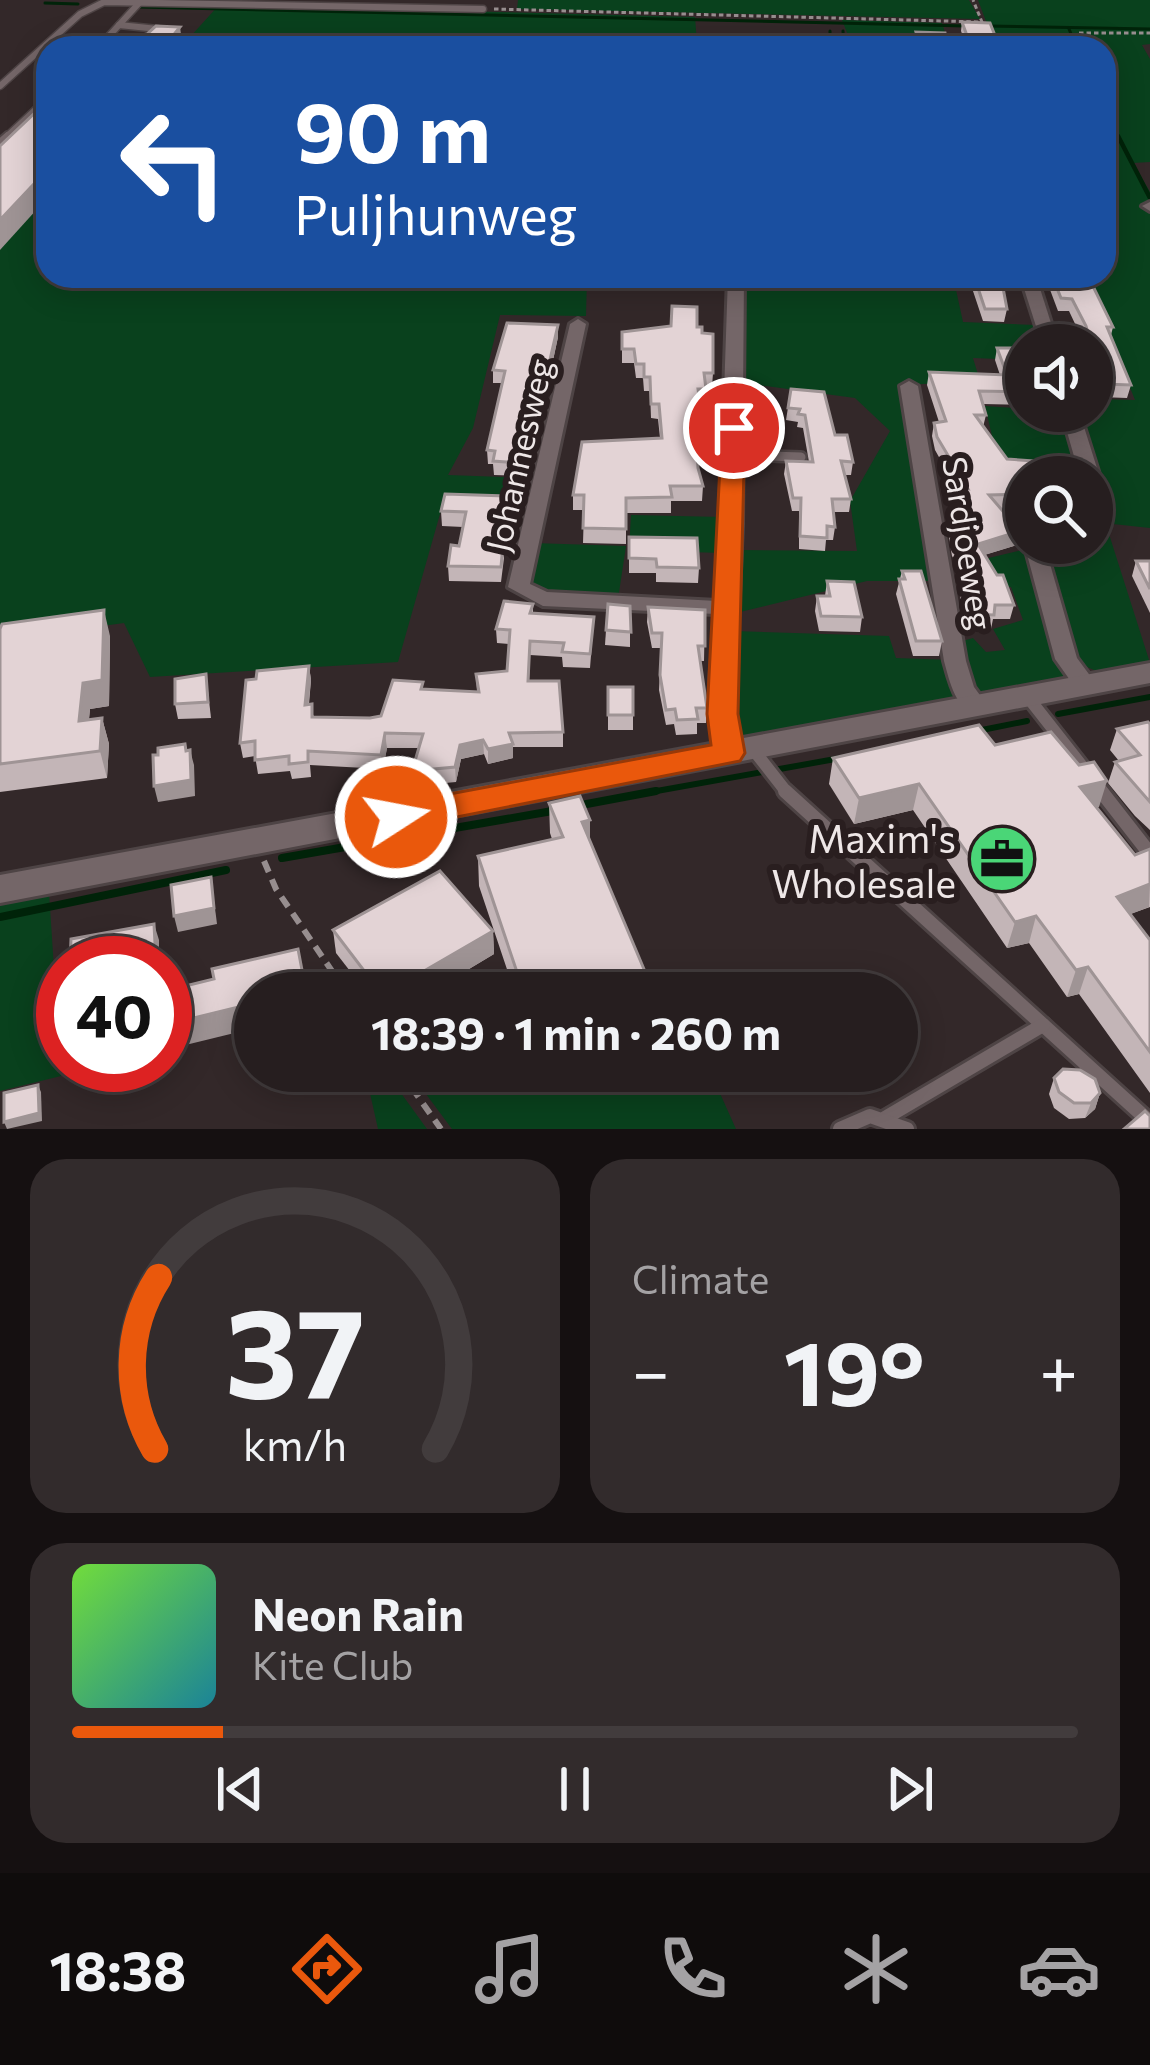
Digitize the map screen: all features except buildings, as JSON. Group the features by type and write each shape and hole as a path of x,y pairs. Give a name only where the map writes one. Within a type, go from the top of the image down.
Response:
{"street":[{"path":"740,23 742,36"},
{"path":"736,288 722,714 748,755"},
{"path":"1032,288 1043,324"},
{"name":"Johannesweg","path":"578,324 519,587 528,595 726,608"},
{"name":"Sardjoeweg","path":"909,386 955,661 964,689 976,706"},
{"path":"1040,564 1066,658 1085,685"},
{"path":"0,889 748,755 1150,674"}],"lane":[{"path":"56,36 87,9 104,2 483,9"},
{"path":"109,36 141,2"},
{"path":"119,25 158,28 152,36"},
{"path":"0,86 36,54"},
{"path":"3,137 36,108"},
{"path":"732,455 801,457"},
{"path":"1028,696 1147,847"},
{"path":"748,755 1150,1122"},
{"path":"885,1118 1043,1025"},
{"path":"840,1129 856,1118 885,1118 907,1129"}],"path":[{"path":"483,9 982,22 973,0"},
{"path":"1079,33 1150,33"},
{"path":"256,844 276,889 333,972"},
{"path":"415,1092 441,1129"}],"green space":[{"path":"518,0 969,0 980,19 517,9"},
{"path":"978,0 1150,0 1150,44 1142,45 1150,59 1150,162 1133,163 1150,192 1150,528 1113,524 1113,456 1092,456 1084,432 1113,432 1113,399 1135,400 1113,345 1113,324 1104,324 1090,288 1116,288 1116,36 992,36"},
{"path":"219,5 695,17 696,36 191,36"},
{"path":"842,20 942,23 946,36 848,36"},
{"path":"36,207 36,288 587,288 586,316 500,315 473,428 448,475 532,478 530,510 442,507 398,662 150,677 124,623 0,640 0,247"},
{"path":"742,288 956,288 963,322 1011,324 1005,324 1005,359 973,358 980,381 904,385 936,581 867,581 736,613 736,550 857,551 850,501 890,431 855,398 743,383"},
{"path":"985,406 1005,407 1005,432 1067,432 1074,456 1005,456 1005,470 1000,470"},
{"path":"631,515 723,517 721,553 629,550"},
{"path":"532,543 626,546 618,599 547,596 529,587"},
{"path":"1113,547 1150,663 1099,672 1077,663 1048,564 1113,564"},
{"path":"1005,554 1005,564 1032,564 1066,676 974,693 959,642 973,638 986,652 1005,650 993,629 1023,620 1011,587 995,587 976,561"},
{"path":"734,631 889,636 896,658 951,660 959,696 744,738 734,721"},
{"path":"49,892 52,936 36,936 36,1082 0,1091 0,901"},
{"path":"370,1092 400,1092 427,1129 378,1129"},
{"path":"719,1092 736,1129 452,1129 426,1094"}],"waterway":[{"path":"45,3 78,4"},
{"path":"139,7 966,26"},
{"path":"986,26 1150,29"},
{"path":"1069,29 1072,36"},
{"path":"830,31 830,36"},
{"path":"843,31 843,36"},
{"path":"1116,133 1119,139"},
{"path":"1118,136 1150,198"},
{"path":"1058,714 1150,697"},
{"path":"977,731 1027,721"},
{"path":"640,794 841,758"},
{"path":"640,794 656,791"},
{"path":"576,806 640,794"},
{"path":"282,858 558,810"},
{"path":"0,917 226,870"}],"place":[{"name":"Maxim's Wholesale","path":"1002,859"}],"route":[{"path":"396,817 729,753 722,714 734,428"}]}
